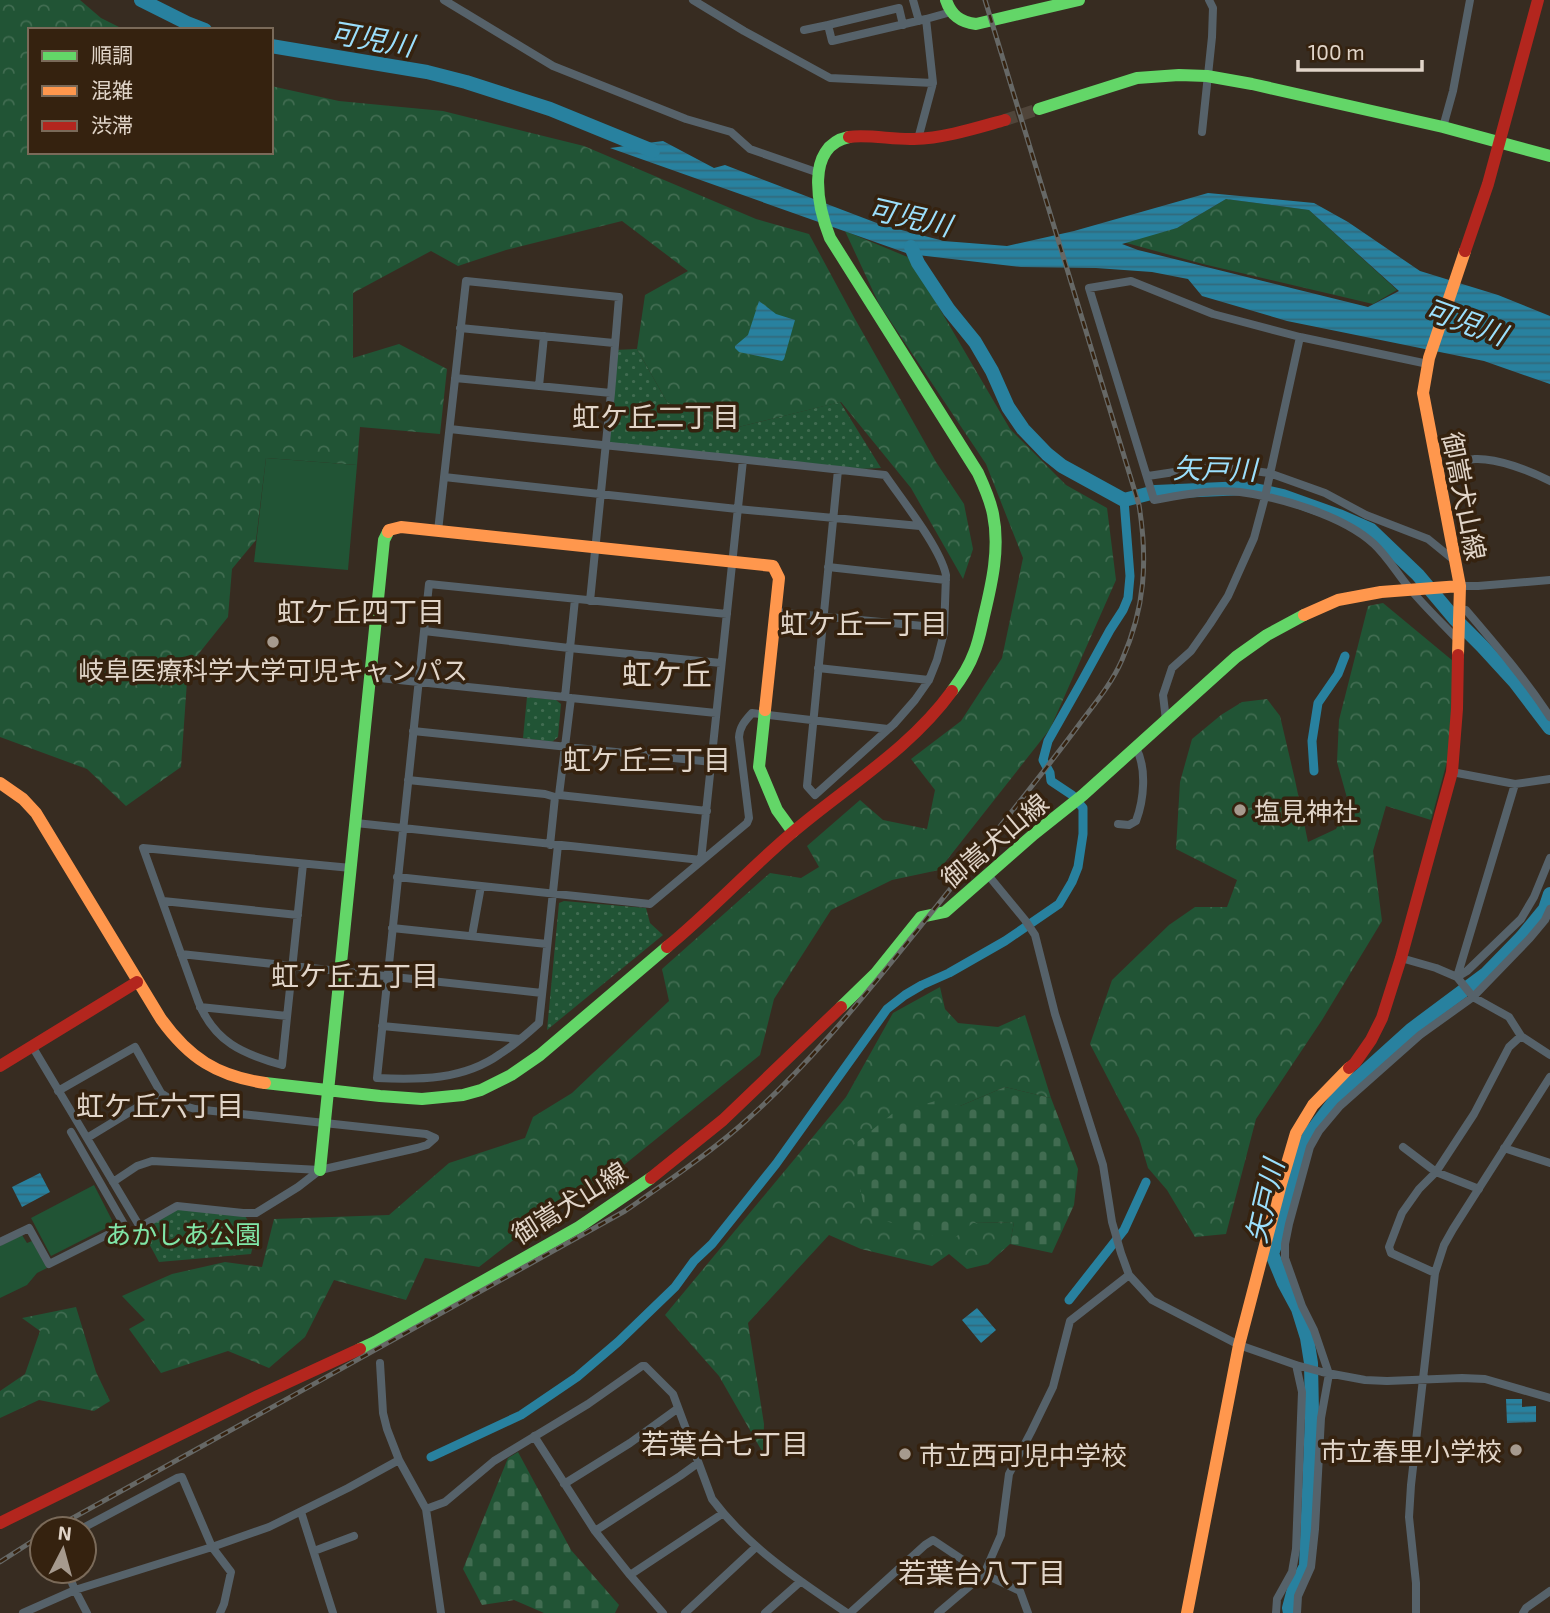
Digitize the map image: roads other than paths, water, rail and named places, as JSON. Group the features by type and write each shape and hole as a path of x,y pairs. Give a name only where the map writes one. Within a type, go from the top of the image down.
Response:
{"street":[{"path":"444,0 553,66 686,119 731,132 750,149 820,173"},
{"path":"458,9 464,0"},
{"path":"693,0 830,78 933,83"},
{"path":"913,0 922,20 933,83 918,139"},
{"path":"828,26 832,41 922,20 948,6 965,23 976,23 1079,0"},
{"path":"1202,132 1212,37 1213,8 1209,0"},
{"path":"1443,127 1453,91 1470,0"},
{"name":"御嵩犬山線","path":"0,1523 258,1396 375,1342 579,1227 650,1178 723,1120 876,973 921,917 945,912 1083,795 1236,657 1267,635 1338,600 1381,592 1460,586 1423,396 1424,379 1481,206 1538,0"},
{"path":"804,30 899,8 903,25"},
{"path":"1039,109 1137,78 1207,76 1443,127 1550,156"},
{"path":"0,783 23,799 36,813 137,982 174,1038 200,1061 219,1071 250,1081 416,1099 444,1098 481,1090 513,1074 684,933 793,832 914,734 937,710 965,671 975,651 994,577 997,538 993,511 981,477 830,238 823,220 818,191 821,161 835,141 855,135 918,139 959,133 1005,120"},
{"path":"438,531 466,281 619,297 590,601"},
{"path":"1428,361 1300,337 1213,314 1131,281 1089,288 1154,500 1177,495 1239,492 1310,509 1361,533 1376,545 1411,590 1459,641"},
{"path":"460,328 614,343"},
{"path":"539,386 544,336"},
{"path":"1166,720 1163,695 1172,668 1191,651 1228,596 1254,538 1300,337"},
{"path":"455,378 611,393"},
{"path":"450,429 605,446 743,460 838,470 885,475 940,557 946,580 944,628 937,660 929,680 915,700 888,729 815,795 807,786 838,470"},
{"path":"701,860 743,460"},
{"path":"1437,468 1467,460 1486,460 1528,470 1550,481"},
{"path":"1148,476 1201,468 1239,469 1269,475 1325,493 1366,515 1428,539 1455,561"},
{"path":"444,477 920,526"},
{"path":"32,1046 140,1227 177,1206 256,1213 320,1170 384,540 389,530 401,527 773,566 779,578 759,767 781,818 793,832"},
{"path":"828,567 946,580"},
{"path":"1187,1613 1239,1345 1296,1133 1313,1105 1355,1063 1382,1018 1452,772 1460,586 1550,580"},
{"path":"575,600 569,648 565,747 557,796 552,894 539,1023 498,1056 458,1073 427,1079 377,1078 429,584 727,614"},
{"path":"1459,609 1466,610 1502,652 1550,717"},
{"path":"776,612 944,628"},
{"path":"424,631 721,663"},
{"path":"818,668 929,680"},
{"path":"370,677 716,713"},
{"path":"397,877 650,904 747,823 740,728 752,713 888,729"},
{"path":"413,732 712,762"},
{"path":"1118,824 1129,825 1136,821 1142,800 1141,756 1136,748"},
{"path":"1452,772 1515,784 1550,779"},
{"path":"408,780 707,811"},
{"path":"1457,977 1515,784"},
{"path":"356,823 701,860"},
{"path":"303,864 282,1065 246,1053 228,1043 207,1020 143,848 303,864 351,869"},
{"path":"1457,977 1467,971 1521,919 1534,897 1550,858"},
{"path":"988,875 1035,935 1055,1014 1103,1165 1112,1222 1121,1253 1129,1275 1152,1300 1239,1345 1326,1373 1364,1380 1485,1380 1550,1398"},
{"path":"472,936 481,886"},
{"path":"163,901 298,915"},
{"path":"1297,1613 1298,1596 1311,1567 1326,1373 1318,1340 1284,1258 1289,1224 1310,1147 1319,1130 1339,1106 1420,1035 1473,997 1530,938 1545,920 1550,909"},
{"path":"392,928 547,944"},
{"path":"181,954 542,993"},
{"path":"1401,958 1457,977 1473,997 1509,1017 1521,1036 1550,1055"},
{"path":"0,1066 137,982"},
{"path":"200,1007 287,1016"},
{"path":"382,1026 520,1039"},
{"path":"1436,1273 1391,1253 1389,1247 1402,1213 1419,1189 1436,1172 1474,1114 1509,1047 1521,1036"},
{"path":"58,1091 135,1047 161,1093 178,1104 195,1110 426,1134 435,1138 427,1145 417,1148 320,1170 152,1161 137,1166 113,1182"},
{"path":"1416,1613 1416,1583 1409,1517 1422,1380 1436,1273 1444,1245 1550,1077"},
{"path":"87,1138 161,1093"},
{"path":"0,1242 29,1228 49,1264 125,1226 71,1132"},
{"path":"1404,1147 1436,1172 1479,1189"},
{"path":"1504,1148 1550,1163"},
{"path":"938,1613 984,1574 1001,1535 1009,1474 1054,1387 1070,1321 1129,1275"},
{"path":"380,1363 383,1413 387,1429 399,1460 426,1509 441,1613"},
{"path":"1276,1613 1277,1599 1292,1572 1296,1549 1302,1392 1296,1365"},
{"path":"426,1509 444,1502 494,1461 588,1404 642,1366 650,1370 673,1394 712,1499 722,1514 756,1547 800,1582 849,1613 933,1540 984,1574 1020,1591 1028,1613"},
{"path":"564,1484 630,1443 677,1409"},
{"path":"534,1436 595,1531 663,1613"},
{"path":"23,1613 75,1590 258,1531 301,1512 399,1460"},
{"path":"595,1531 698,1462"},
{"path":"98,1520 182,1477 212,1547 231,1572 220,1613"},
{"path":"301,1512 334,1613"},
{"path":"630,1575 722,1514"},
{"path":"313,1551 354,1536"},
{"path":"685,1613 756,1547"},
{"path":"765,1613 800,1582"},
{"path":"73,1585 88,1613"},
{"path":"1523,1613 1550,1591"}],"water":[{"path":"663,141 714,168 725,165 882,225 944,241 1007,246 1074,231 1208,193 1314,203 1348,222 1420,271 1498,295 1550,316 1550,384 1484,361 1287,321 1202,296 1188,279 1152,272 1021,267 909,254 610,148","holes":["1226,199 1309,210 1399,291 1368,307 1122,244 1177,228"]},
{"path":"759,301 776,314 795,320 782,361 739,352 735,348 748,335"},
{"path":"40,1173 50,1192 22,1207 12,1187"},
{"path":"977,1308 996,1330 981,1343 962,1320"},
{"path":"1506,1399 1522,1399 1522,1407 1536,1406 1536,1422 1507,1423"}],"waterway":[{"name":"可児川","path":"141,0 200,28"},
{"name":"可児川","path":"273,46 427,72 466,82 550,109 653,151"},
{"name":"矢戸川","path":"911,247 918,263 949,310 975,342 1008,407 1023,429 1062,466 1124,500 1155,492 1245,488 1283,496 1371,530 1418,575 1455,619 1515,682 1550,728"},
{"path":"431,1457 521,1415 577,1377 618,1342 675,1287 694,1261 712,1244 776,1164 887,1009 922,985 1005,941 1059,904 1078,867 1083,834 1083,808 1072,795 1051,781 1043,760 1048,741 1128,598 1130,576 1124,500"},
{"path":"1314,771 1312,741 1318,703 1338,674 1345,656"},
{"name":"矢戸川","path":"1290,1613 1294,1589 1306,1566 1312,1414 1311,1363 1298,1309 1272,1254 1287,1211 1300,1152 1340,1094 1412,1029 1487,973 1545,909 1550,894"},
{"path":"1069,1300 1124,1230 1146,1182"}],"tunnel":[{"path":"1005,120 1039,109"}],"railway":[{"path":"78,1515 625,1211 726,1137 764,1105 850,1012 1039,777 1113,677 1130,641 1140,603 1144,565 1139,505 985,0"},
{"path":"0,1562 28,1544"}],"place":[{"name":"岐阜医療科学大学可児キャンパス","path":"273,642"},
{"name":"塩見神社","path":"1240,810"},
{"name":"市立春里小学校","path":"1516,1450"},
{"name":"市立西可児中学校","path":"905,1454"}],"district":[{"name":"虹ケ丘二丁目","path":"656,416"},
{"name":"虹ケ丘四丁目","path":"361,611"},
{"name":"虹ケ丘一丁目","path":"864,623"},
{"name":"虹ケ丘","path":"667,673"},
{"name":"虹ケ丘三丁目","path":"647,759"},
{"name":"虹ケ丘五丁目","path":"355,975"},
{"name":"虹ケ丘六丁目","path":"160,1105"},
{"name":"若葉台七丁目","path":"725,1443"},
{"name":"若葉台八丁目","path":"982,1572"}],"park label":[{"name":"あかしあ公園","path":"183,1233"}]}
